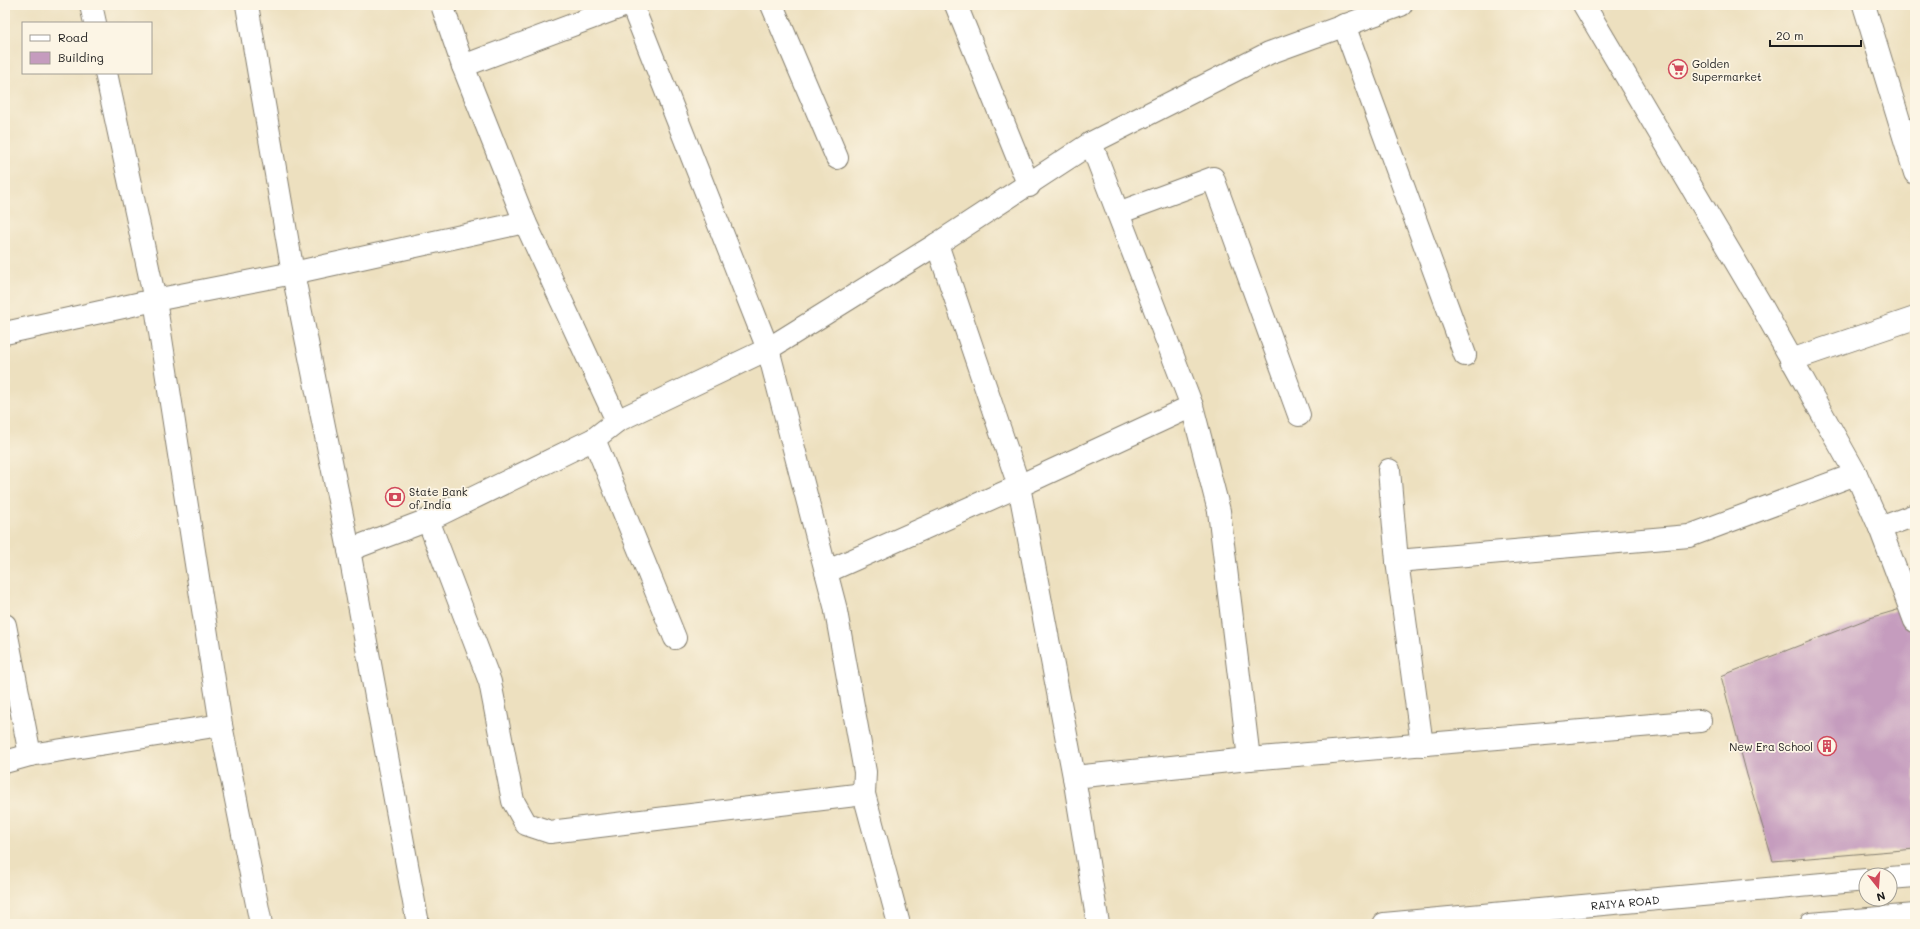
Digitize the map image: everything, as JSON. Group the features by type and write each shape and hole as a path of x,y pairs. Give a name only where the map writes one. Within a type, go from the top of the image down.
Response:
{"street":[{"path":"91,5 95,22"},
{"path":"247,5 294,274 349,550 418,924"},
{"path":"442,5 462,66 525,222 617,421"},
{"path":"462,66 626,5"},
{"path":"632,5 768,349 835,606 865,772 864,794 899,924"},
{"path":"772,5 837,158"},
{"path":"956,5 1028,186"},
{"path":"349,550 428,520 594,440 617,421 768,349 1028,186 1091,143 1269,53 1401,5"},
{"path":"1584,5 1760,303 1856,474 1880,528 1915,620"},
{"path":"1864,5 1915,173"},
{"path":"1344,26 1465,355"},
{"path":"106,74 155,300 221,724 261,924"},
{"path":"1091,143 1192,406 1219,511 1249,759"},
{"path":"1118,213 1213,178 1299,415"},
{"path":"5,333 155,300 294,274 525,222"},
{"path":"937,244 1019,486 1074,777 1098,924"},
{"path":"1791,360 1915,318"},
{"path":"826,572 1019,486 1192,406"},
{"path":"594,440 675,638"},
{"path":"1389,470 1397,561 1422,744"},
{"path":"1397,561 1689,536 1856,474"},
{"path":"1880,528 1915,515"},
{"path":"428,520 490,682 514,801 526,824 550,832 864,794"},
{"path":"5,625 30,755"},
{"path":"1074,777 1249,759 1700,720"},
{"path":"5,762 30,755 221,724"},
{"path":"1898,877 1915,876"},
{"name":"RAIYA ROAD","path":"1384,924 1858,881"},
{"path":"1811,924 1915,915"}],"building":[{"name":"New Era School","path":"1904,608 1915,637 1915,849 1773,861 1747,775 1721,676 1870,618"}],"place":[{"name":"Golden Supermarket","path":"1678,69"},
{"name":"State Bank of India","path":"395,497"},
{"name":"New Era School","path":"1827,746"}]}
